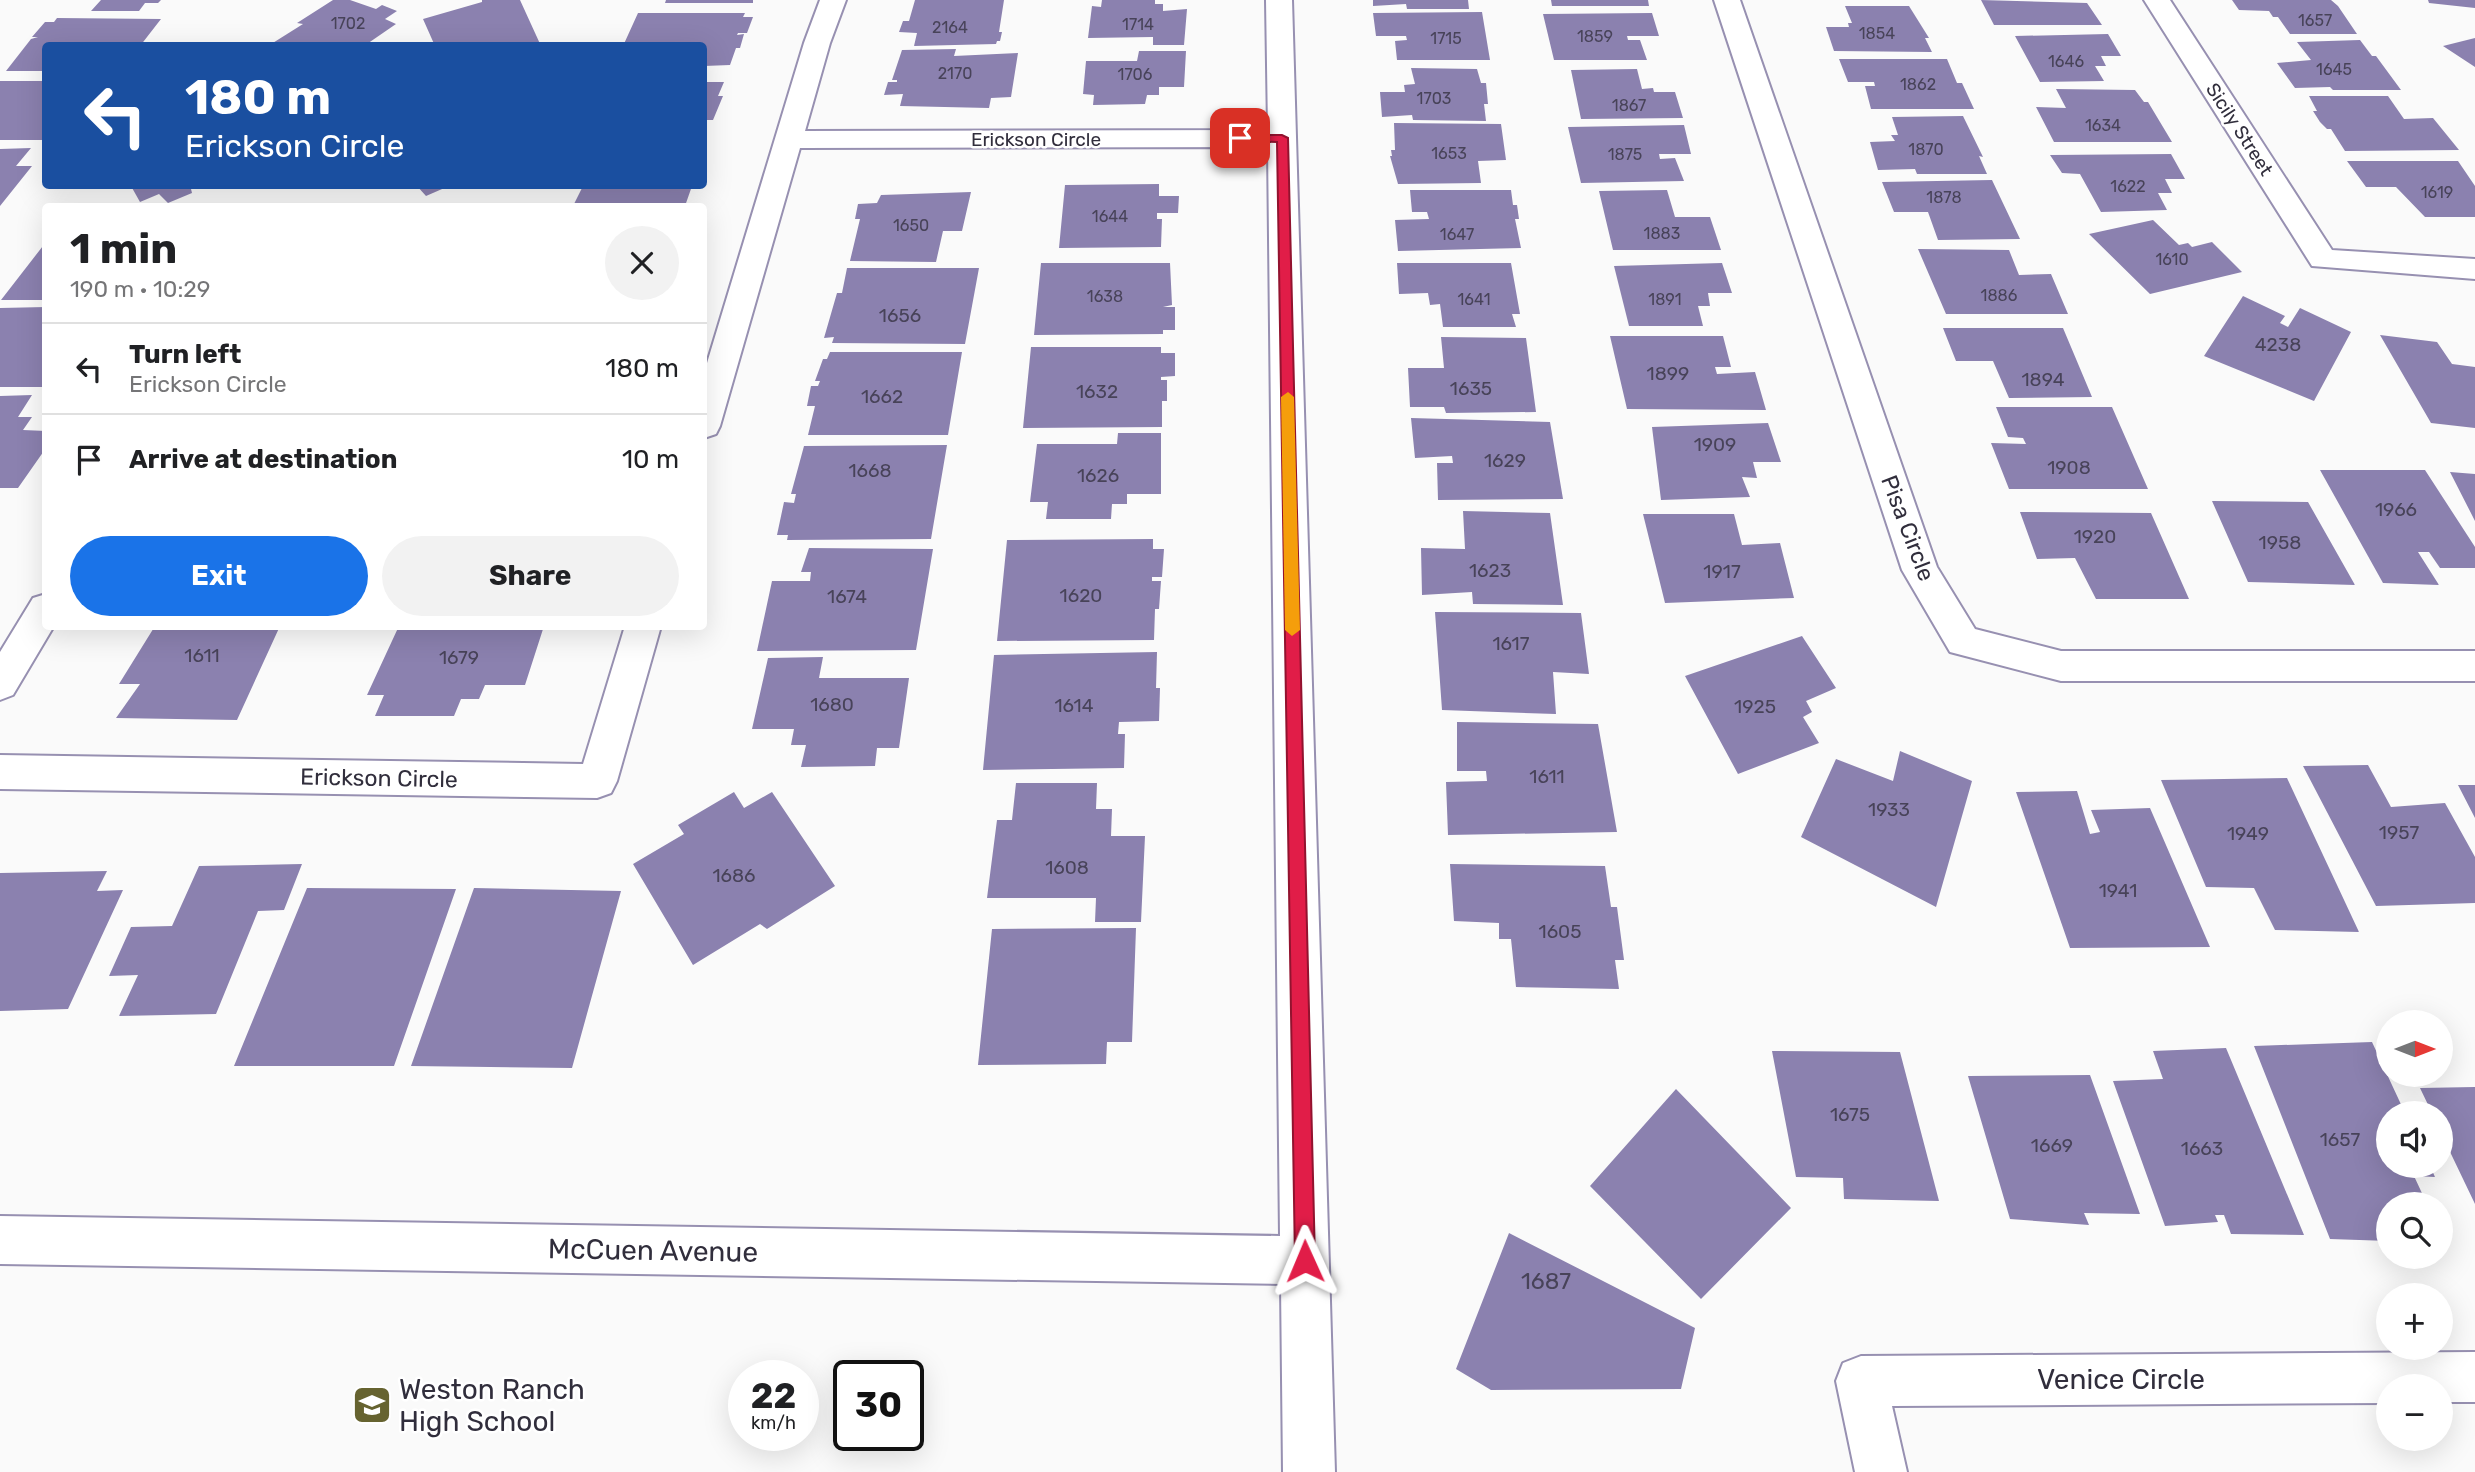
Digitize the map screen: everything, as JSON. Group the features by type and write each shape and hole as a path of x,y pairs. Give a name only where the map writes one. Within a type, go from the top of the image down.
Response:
{"street":[{"path":"707,416 817,43 833,0"},
{"path":"1279,0 1309,1472"},
{"name":"Pisa Circle","path":"1727,0 1920,570 1964,641 2061,666 2475,666"},
{"name":"Sicily Street","path":"2157,0 2323,259 2475,269"},
{"name":"Erickson Circle","path":"790,140 1282,138"},
{"path":"0,684 42,615"},
{"name":"Erickson Circle","path":"0,772 597,781 642,630"},
{"name":"McCuen Avenue","path":"0,1240 1305,1261"},
{"name":"Venice Circle","path":"1881,1472 1861,1381 2475,1377"}],"building":[{"path":"101,0 161,0 158,3 145,3 139,11 91,11"},
{"path":"333,0 350,0 376,9 382,5 397,11 385,19 396,24 370,42 274,42 303,24 297,23"},
{"path":"520,0 539,42 433,42 423,19 482,2"},
{"path":"666,0 753,0 753,3 665,3"},
{"path":"915,0 1004,0 1000,41 996,44 914,46 917,33 899,32 903,21 909,21"},
{"path":"1102,0 1155,0 1155,4 1163,4 1163,11 1187,9 1184,45 1153,45 1153,37 1088,38 1092,6 1101,7"},
{"path":"1373,0 1468,0 1469,9 1407,9 1406,4 1373,6"},
{"path":"1551,0 1648,0 1649,6 1552,6"},
{"path":"1981,0 2087,3 2102,25 1994,25"},
{"path":"2232,0 2331,0 2357,34 2290,34 2278,17 2273,17 2269,11 2239,10"},
{"path":"2428,0 2475,0 2475,8 2429,3"},
{"path":"1845,6 1909,6 1929,38 1925,38 1932,52 1834,51 1826,27 1849,27 1848,23 1852,23"},
{"path":"1482,12 1490,60 1397,60 1395,41 1407,40 1406,36 1376,36 1373,13"},
{"path":"638,13 745,13 743,17 753,17 747,33 737,35 744,34 740,48 736,48 730,65 707,66 707,42 625,42"},
{"path":"1652,13 1659,36 1627,36 1628,40 1640,40 1647,60 1554,60 1543,14"},
{"path":"57,18 161,19 143,42 42,42 42,71 6,71 31,39 38,37 32,37 45,22 54,22"},
{"path":"2108,34 2121,56 2101,56 2106,66 2095,66 2104,81 2040,82 2015,36"},
{"path":"2475,38 2475,67 2443,46"},
{"path":"2360,40 2372,56 2376,56 2401,90 2295,88 2277,63 2311,60 2297,42"},
{"path":"956,49 954,56 1018,53 1011,97 991,98 989,108 900,106 903,94 884,95 888,82 897,82 892,80 902,50"},
{"path":"1139,51 1186,51 1184,87 1159,87 1159,95 1147,95 1145,104 1093,105 1094,95 1083,94 1086,61 1137,61"},
{"path":"1839,59 1947,59 1957,83 1962,83 1974,109 1871,109 1865,86 1875,86 1874,82 1848,82"},
{"path":"1411,68 1477,69 1481,83 1486,83 1486,121 1413,120 1412,115 1382,117 1380,92 1405,92 1404,85 1415,84"},
{"path":"1637,69 1642,89 1675,92 1683,118 1581,119 1571,70"},
{"path":"0,81 42,81 42,140 0,140"},
{"path":"707,82 724,82 718,96 723,96 713,120 707,120"},
{"path":"2056,89 2135,90 2144,102 2148,102 2172,142 2054,142 2036,107 2066,108"},
{"path":"2309,96 2388,96 2404,119 2433,118 2459,150 2345,151 2331,129 2327,129 2320,122 2313,111 2317,111"},
{"path":"1963,116 1983,157 1979,156 1987,174 1917,174 1915,169 1878,170 1870,142 1895,141 1891,135 1898,135 1892,117"},
{"path":"1394,123 1501,124 1506,160 1478,161 1481,183 1398,184 1390,156 1391,150 1395,150"},
{"path":"1684,125 1691,154 1659,154 1660,159 1675,158 1684,181 1581,183 1568,127"},
{"path":"31,148 16,166 32,166 0,206 0,149"},
{"path":"2171,154 2185,179 2165,179 2172,193 2158,193 2167,210 2101,212 2080,174 2062,173 2050,155"},
{"path":"2347,161 2458,161 2475,186 2475,217 2425,217 2396,187 2366,187"},
{"path":"1992,180 2020,239 1938,240 1928,212 1894,212 1882,182"},
{"path":"1159,184 1159,196 1179,196 1178,213 1157,213 1157,219 1162,219 1161,247 1059,248 1065,185"},
{"path":"133,189 191,189 192,193 168,203 159,194 140,202"},
{"path":"420,189 442,189 426,196"},
{"path":"582,189 691,189 686,203 574,203"},
{"path":"1410,190 1511,190 1513,205 1517,205 1519,219 1515,219 1521,248 1398,251 1395,220 1429,219 1427,212 1412,212"},
{"path":"1667,190 1675,217 1710,217 1721,250 1613,250 1599,191"},
{"path":"971,192 962,231 943,231 936,262 850,261 860,219 855,219 858,204 877,203 881,195"},
{"path":"2153,220 2179,245 2188,243 2192,247 2212,242 2242,272 2150,294 2089,234"},
{"path":"42,247 42,300 1,300"},
{"path":"1918,249 2009,250 2019,275 2051,274 2068,314 1946,314"},
{"path":"1041,263 1170,263 1172,305 1163,307 1175,307 1175,330 1163,330 1163,334 1034,335"},
{"path":"1397,263 1511,263 1520,314 1512,314 1516,327 1443,327 1440,304 1430,305 1428,293 1399,294"},
{"path":"1722,263 1732,293 1708,293 1710,306 1698,306 1703,326 1629,326 1614,266"},
{"path":"847,268 979,268 965,344 832,343 834,337 824,338 837,293 842,293"},
{"path":"2243,296 2285,316 2280,323 2288,327 2300,308 2351,332 2314,401 2204,356"},
{"path":"42,307 42,387 0,387 0,308"},
{"path":"1943,328 2063,328 2092,397 2009,398 1993,361 1956,361"},
{"path":"2380,335 2437,342 2452,364 2475,367 2475,428 2431,423"},
{"path":"1610,336 1723,336 1731,367 1715,367 1717,374 1755,372 1766,410 1627,409"},
{"path":"1441,337 1526,338 1536,412 1446,413 1444,407 1410,407 1408,368 1444,368"},
{"path":"1031,347 1161,347 1161,353 1175,353 1175,376 1161,377 1161,380 1167,380 1167,401 1162,401 1162,427 1023,428"},
{"path":"830,352 962,352 948,435 808,435 815,406 807,406 811,386 818,386 820,381 815,381 823,359 827,359"},
{"path":"32,395 18,417 32,417 23,430 42,431 42,454 18,488 0,488 0,396"},
{"path":"1996,407 2112,407 2148,489 2009,489 1991,443 2026,444 2023,438 2008,437"},
{"path":"1411,418 1550,422 1563,499 1438,500 1437,463 1453,463 1452,456 1415,458"},
{"path":"1768,423 1781,462 1753,462 1757,478 1742,477 1750,497 1661,500 1652,427"},
{"path":"1118,433 1161,433 1161,494 1127,494 1127,504 1112,504 1111,519 1046,519 1048,502 1030,502 1037,444 1117,444"},
{"path":"947,445 931,539 787,540 788,535 777,535 784,502 794,503 796,494 791,494 804,446"},
{"path":"2320,470 2425,470 2475,547 2475,568 2440,568 2429,552 2418,552 2439,585 2383,583"},
{"path":"2450,472 2475,474 2475,521"},
{"path":"2212,501 2308,502 2355,585 2248,582"},
{"path":"1463,511 1550,513 1563,605 1473,604 1472,592 1422,595 1421,548 1465,549"},
{"path":"2020,512 2151,513 2189,599 2096,599 2075,558 2037,559"},
{"path":"1643,514 1734,514 1742,545 1780,543 1794,598 1665,603"},
{"path":"1153,539 1153,549 1164,549 1162,577 1152,577 1152,581 1161,581 1159,609 1155,609 1154,640 997,641 1007,540"},
{"path":"809,548 933,549 916,650 757,651 772,581 810,581 811,572 801,572"},
{"path":"1435,612 1581,613 1589,674 1553,672 1556,714 1442,710"},
{"path":"153,630 278,630 237,720 116,718 140,684 119,684"},
{"path":"397,630 543,630 525,685 485,685 479,699 461,699 454,716 375,716 384,695 367,695"},
{"path":"1802,636 1836,688 1806,701 1812,712 1803,717 1819,743 1738,774 1685,676"},
{"path":"1157,652 1159,721 1119,722 1118,734 1125,734 1124,768 983,770 994,655"},
{"path":"823,657 819,678 909,678 899,748 877,748 875,766 801,767 806,745 791,745 794,729 752,729 768,658"},
{"path":"1457,722 1598,724 1617,832 1448,835 1446,782 1487,781 1486,771 1457,771"},
{"path":"1900,751 1972,781 1936,907 1801,837 1836,759 1893,781"},
{"path":"2368,765 2391,807 2445,803 2475,857 2475,903 2376,906 2303,766"},
{"path":"2287,778 2359,932 2275,930 2254,888 2206,887 2161,780"},
{"path":"1016,783 1097,783 1096,809 1112,809 1111,836 1145,836 1141,922 1095,922 1096,898 987,898 997,820 1012,820"},
{"path":"2458,785 2475,785 2475,818"},
{"path":"2077,791 2090,834 2100,832 2091,810 2150,808 2210,947 2070,948 2016,792"},
{"path":"734,792 744,808 772,792 835,886 767,929 760,924 693,965 633,864 684,834 678,825"},
{"path":"302,864 284,910 258,911 216,1014 119,1016 138,975 109,976 131,927 172,926 199,866"},
{"path":"1450,864 1605,866 1611,907 1617,907 1624,960 1615,960 1619,989 1516,987 1511,939 1499,939 1499,923 1454,921"},
{"path":"107,871 97,891 123,890 68,1009 0,1011 0,873"},
{"path":"307,888 456,889 394,1066 234,1066"},
{"path":"474,888 621,891 572,1068 411,1066"},
{"path":"1136,928 1132,1042 1107,1042 1106,1064 978,1065 992,929"},
{"path":"2372,1042 2376,1051 2376,1087 2393,1087 2399,1101 2376,1101 2376,1178 2415,1178 2421,1192 2376,1192 2376,1241 2330,1239 2254,1046"},
{"path":"2226,1048 2304,1235 2231,1234 2224,1215 2215,1215 2218,1222 2165,1226 2113,1081 2163,1079 2153,1051"},
{"path":"1772,1051 1900,1052 1939,1201 1844,1199 1843,1178 1796,1177"},
{"path":"2090,1075 2140,1214 2084,1213 2089,1225 2010,1219 1968,1076"},
{"path":"2475,1087 2475,1204 2453,1158 2453,1101 2426,1101 2420,1088"},
{"path":"1676,1089 1791,1208 1701,1299 1590,1186"},
{"path":"1509,1233 1695,1328 1681,1389 1491,1390 1456,1369"}],"slow traffic":[{"path":"1288,397 1292,630"}],"place":[{"name":"Weston Ranch High School","path":"372,1405"}],"route":[{"path":"1240,138 1282,138 1305,1261"}]}
